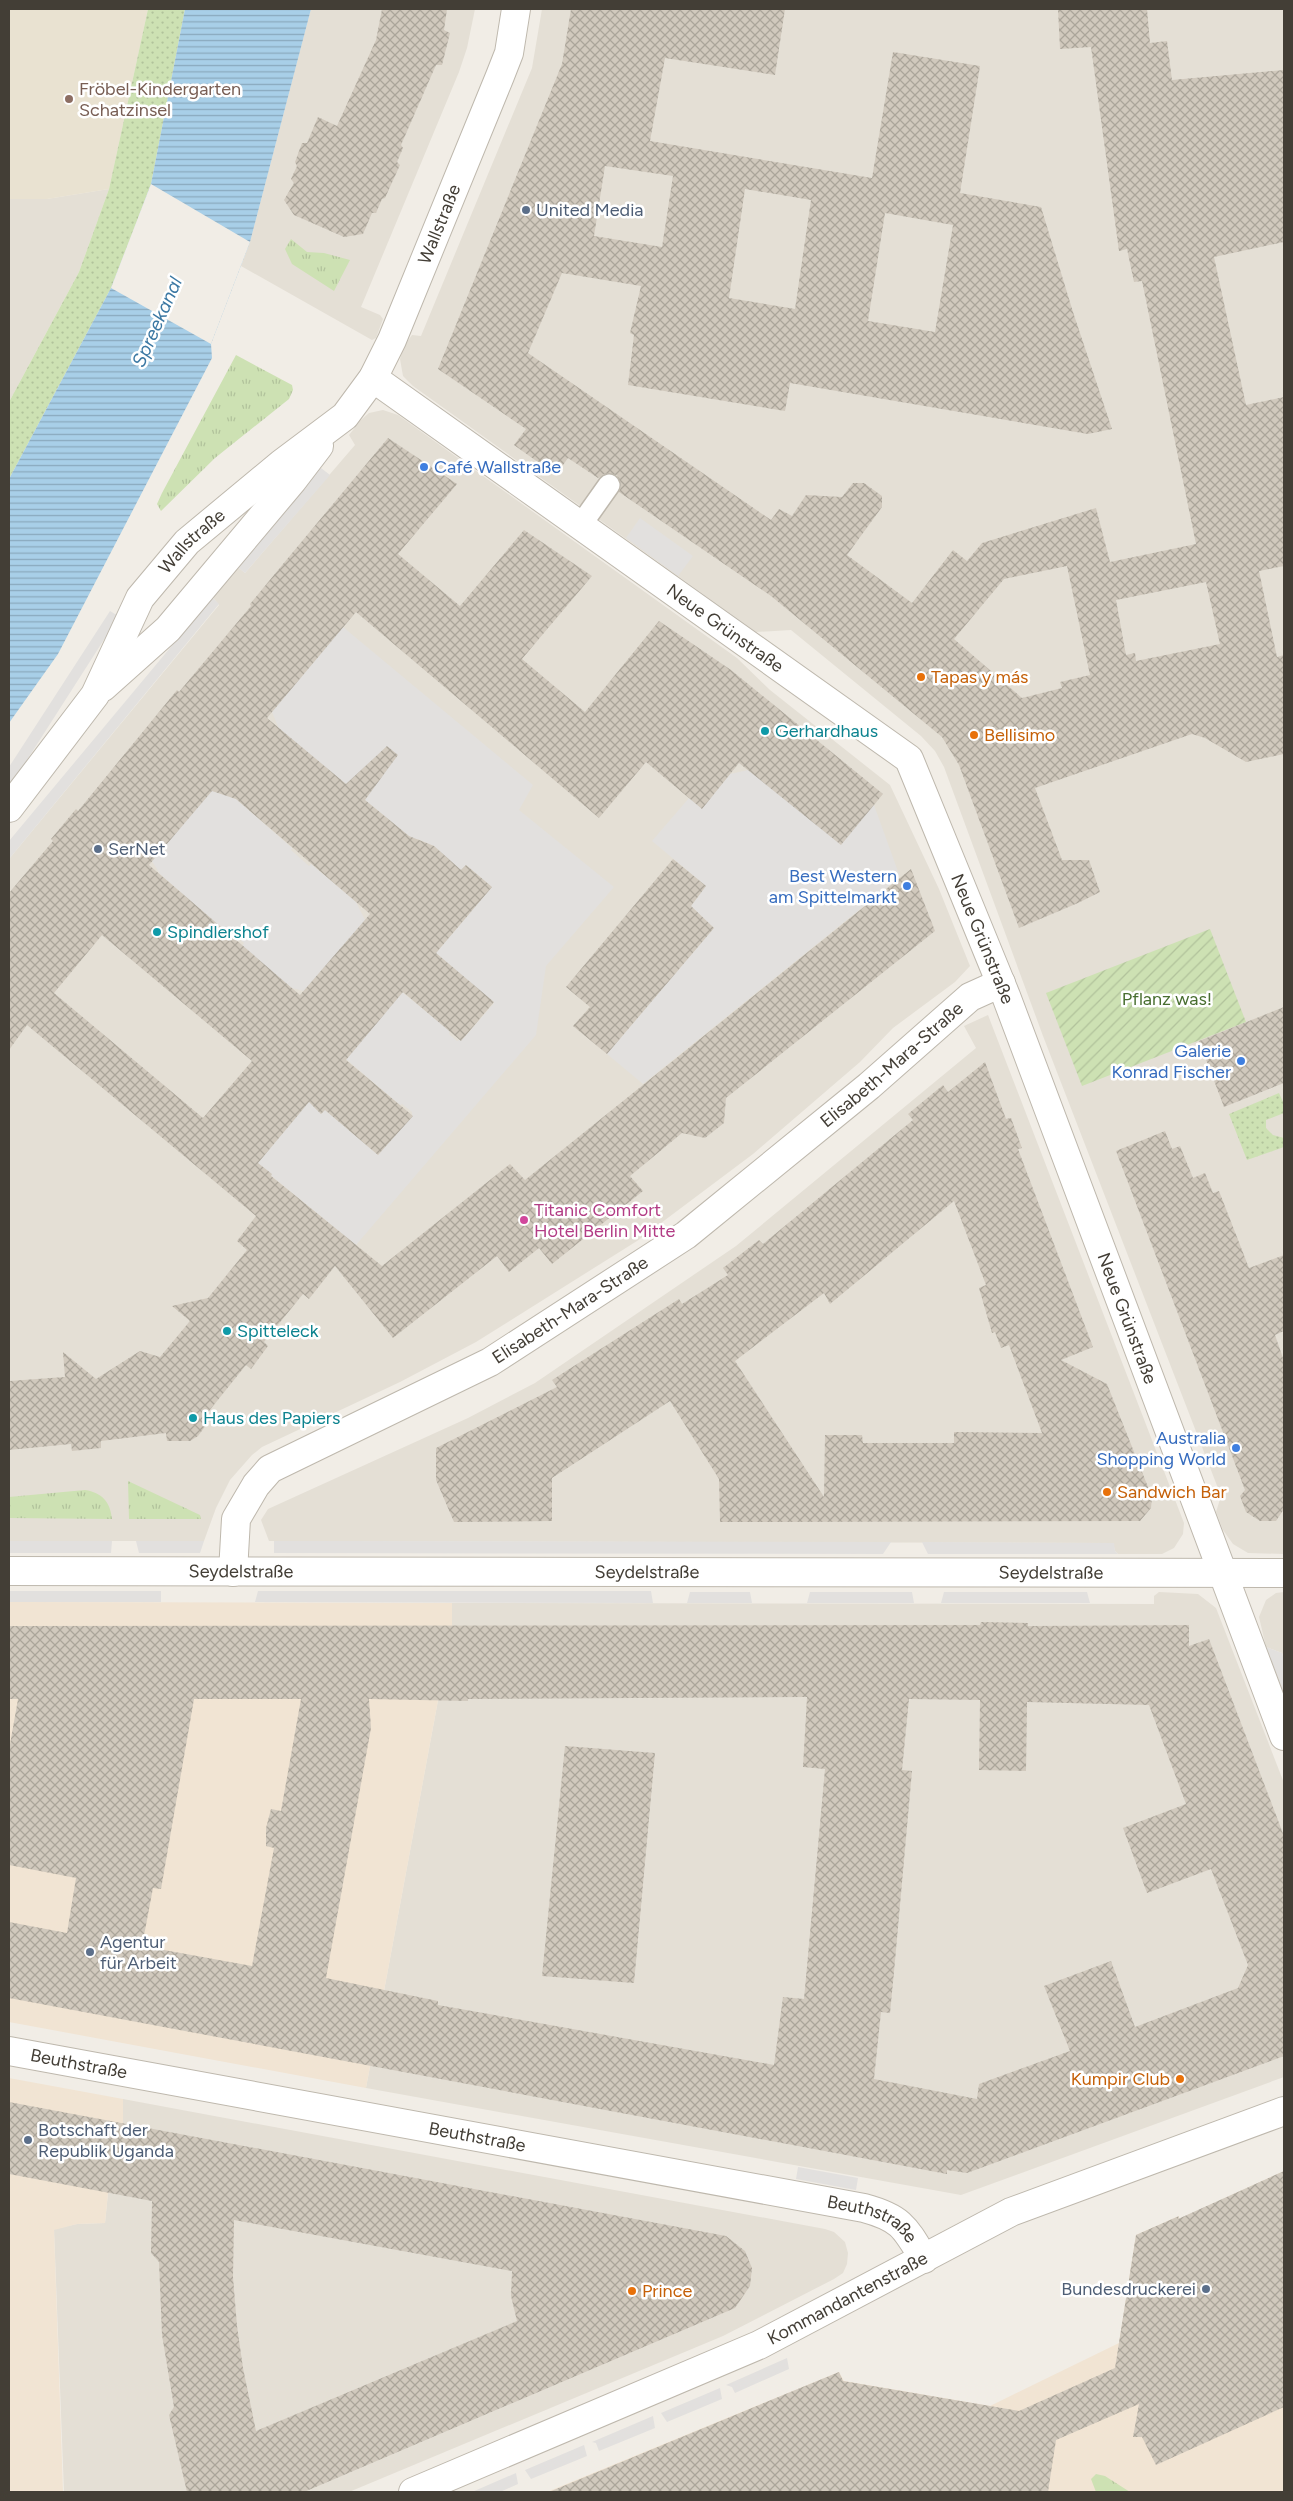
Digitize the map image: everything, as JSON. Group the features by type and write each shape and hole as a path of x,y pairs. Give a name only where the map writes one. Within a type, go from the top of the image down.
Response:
{"street":[{"name":"Wallstraße","path":"95,695 140,598 187,542 280,464 334,426 350,411 373,378 392,340 506,61 516,9"},
{"name":"Neue Grünstraße","path":"373,378 909,759 1001,983 1284,1736"},
{"name":"Wallstraße","path":"9,808 95,695 168,630 293,480 334,426"},
{"name":"Elisabeth-Mara-Straße","path":"233,1572 236,1519 251,1492 270,1469 490,1362 678,1240 869,1086 970,997 1001,983"},
{"name":"Seydelstraße","path":"9,1571 1284,1572"},
{"name":"Beuthstraße","path":"9,2051 864,2208 896,2219 907,2231 924,2259"},
{"name":"Kommandantenstraße","path":"413,2492 718,2364 799,2326 1011,2212 1284,2111"}],"lane":[{"path":"580,526 608,485"}],"shaded area":[{"name":"Fröbel-Kindergarten Schatzinsel","path":"9,9 148,9 109,189 47,199 9,199"},
{"path":"311,9 475,9 467,48 459,72 361,307 380,315 383,319 376,338 372,340 241,266 250,242"},
{"path":"542,9 1284,9 1284,1554 1248,1553 1233,1544 1223,1530 1216,1512 1221,1496 1043,1036 944,767 935,751 921,736 791,630 756,632 413,386 403,376 400,359 404,346 412,335 421,336 532,68"},
{"path":"109,189 79,272 9,402 9,199 47,199"},
{"path":"383,410 398,415 737,658 770,690 890,785 939,889 970,966 955,982 893,1028 860,1062 753,1154 637,1241 476,1342 400,1382 262,1447 252,1455 230,1480 216,1508 204,1541 9,1541 9,859 219,605 214,599 214,595 235,569 239,568 245,573 355,445 349,435 361,420 369,413"},
{"path":"321,468 330,475 245,573 239,568 234,570"},
{"path":"640,518 693,556 678,576 626,538"},
{"path":"215,594 213,598 219,604 9,859 9,841"},
{"path":"110,611 115,614 121,613 9,788 9,767"},
{"path":"343,627 533,785 519,810 614,887 546,966 536,1035 356,1245 257,1164 311,1099 315,1108 321,1114 325,1110 378,1155 412,1116 412,1112 402,1104 400,1105 346,1059 402,992 450,1031 449,1034 457,1041 464,1038 494,1003 436,953 492,887 466,865 461,870 434,846 418,839 415,841 365,800 366,797 348,782 346,784 279,729 272,712"},
{"path":"748,770 874,805 900,877 643,1084 607,1054 714,928 691,906 706,886 652,841 689,798 702,808 730,774"},
{"path":"207,789 236,799 292,848 291,850 309,866 311,864 356,902 366,922 322,970 309,992 291,988 242,946 244,943 225,927 223,929 160,874 150,858"},
{"path":"988,1015 1184,1523 1183,1534 1174,1548 1162,1554 1118,1554 1113,1543 269,1541 261,1520 268,1509 468,1418 535,1383 736,1246 976,1048 964,1026"},
{"path":"9,1541 112,1541 111,1553 9,1553"},
{"path":"136,1541 204,1541 200,1553 139,1553"},
{"path":"274,1541 891,1542 883,1554 274,1553"},
{"path":"922,1542 1114,1543 1115,1551 1118,1554 928,1554"},
{"path":"9,1591 161,1591 161,1602 9,1602"},
{"path":"258,1591 651,1591 653,1603 255,1602"},
{"path":"690,1592 750,1592 752,1603 687,1603"},
{"path":"810,1592 912,1592 914,1603 807,1603"},
{"path":"944,1592 1087,1592 1090,1603 941,1603"},
{"path":"1159,1592 1198,1594 1216,1608 1284,1783 1284,2077 961,2195 366,2088 452,1625 452,1603 1154,1604 1154,1596"},
{"path":"1284,1592 1284,1659 1282,1653 1266,1647 1259,1617 1266,1600 1276,1593"},
{"path":"9,1602 452,1603 452,1625 366,2088 9,2022"},
{"path":"1266,1647 1282,1653 1284,1659 1284,1693"},
{"path":"9,2078 123,2099 123,2123 108,2193 105,2223 77,2224 54,2230 63,2492 9,2492"},
{"path":"123,2099 825,2229 834,2232 845,2242 848,2253 847,2264 843,2273 834,2279 723,2336 349,2492 64,2492 54,2229 77,2224 105,2223 108,2193 123,2123"},
{"path":"798,2167 858,2178 856,2190 796,2179"},
{"name":"Bundesdruckerei","path":"1284,2171 1284,2492 547,2492 839,2372 844,2381 990,2406 1119,2343 1136,2235 1179,2216 1179,2219"},
{"path":"787,2358 789,2369 735,2393 732,2387 726,2385"},
{"path":"720,2388 722,2399 667,2422 661,2413"},
{"path":"653,2416 655,2428 599,2451 596,2443 592,2442"},
{"path":"584,2445 587,2456 531,2479 525,2470"},
{"path":"516,2473 518,2484 500,2492 472,2492"}],"green space":[{"path":"148,9 185,9 151,184 111,288 9,479 9,402 79,272 109,189"},
{"path":"291,239 307,252 324,253 350,260 334,291 292,264 285,249"},
{"path":"236,355 292,385 293,390 289,399 215,458 161,511 157,504 162,493"},
{"name":"Pflanz was!","path":"1210,929 1246,1022 1082,1086 1046,993"},
{"path":"1279,1093 1284,1104 1284,1113 1266,1120 1266,1128 1273,1135 1284,1138 1284,1147 1247,1160 1229,1114"},
{"path":"128,1481 200,1515 201,1519 129,1519"},
{"path":"85,1490 96,1493 104,1499 109,1507 112,1519 9,1518 9,1497"},
{"path":"1096,2474 1105,2476 1130,2492 1096,2492 1091,2479"}],"water":[{"name":"Spreekanal","path":"185,9 311,9 250,242 211,344 212,358 58,654 9,723 9,479 111,288 151,184"}],"pier":[{"path":"151,184 250,242 211,344 111,288"}],"building":[{"path":"382,9 447,9 444,30 450,33 442,65 436,65 401,145 403,148 397,162 400,165 385,198 382,199 376,213 372,213 363,234 344,237 294,215 284,200 294,183 291,179 297,166 295,162 302,143 307,143 318,117 337,126 376,40"},
{"path":"571,9 785,9 775,75 665,58 650,141 872,178 893,52 980,66 960,193 1041,207 1073,312 1112,429 1088,434 790,383 785,411 628,385 634,335 630,333 641,286 562,273 528,353 771,520 779,509 792,516 806,495 842,497 853,483 864,483 882,496 882,507 847,555 912,603 953,550 967,561 982,543 1096,508 1110,562 1196,544 1142,281 1134,282 1127,249 1119,251 1091,47 1060,49 1058,9 1147,9 1150,43 1167,41 1172,80 1284,70 1284,242 1214,257 1246,405 1284,397 1284,566 1259,571 1277,657 1284,655 1284,754 1246,762 1205,738 1192,734 1035,788 1062,860 1089,860 1100,892 1019,928 959,765 942,737 771,596 619,492 621,486 617,475 604,474 598,478 568,458 556,475 514,445 526,429 438,369 562,64","holes":["605,166 673,176 662,247 594,236","745,189 811,200 795,309 729,298","885,213 953,225 935,332 868,321","1067,566 1090,675 1060,682 1062,688 1022,698 954,639 1004,579","1206,582 1220,644 1136,661 1135,653 1126,655 1116,600"]},
{"path":"388,438 457,484 398,554 460,606 524,530 592,576 522,659 585,712 659,621 731,670 883,794 841,845 739,763 702,809 646,762 599,818 356,612 267,718 346,784 387,746 398,755 365,800 409,836 434,846 461,870 466,865 492,887 436,953 494,1002 461,1041 403,992 346,1060 413,1116 378,1155 325,1110 321,1114 309,1102 258,1163 272,1174 271,1176 382,1266 510,1164 525,1180 911,869 935,931 726,1098 724,1123 705,1138 682,1133 630,1176 643,1191 552,1264 539,1248 509,1272 497,1256 393,1338 335,1266 309,1299 303,1294 264,1342 268,1346 251,1369 246,1365 205,1416 210,1420 198,1436 190,1441 167,1441 166,1433 101,1441 101,1448 72,1451 71,1444 9,1450 9,1381 65,1377 63,1352 96,1379 140,1351 160,1357 190,1321 172,1306 208,1298 247,1250 237,1241 256,1216 27,1025 9,1050 9,893 53,841 51,839 76,809 78,811 177,690 179,692","holes":["212,791 236,799 370,914 300,995 149,865","102,935 252,1061 203,1118 54,993"]},
{"path":"673,859 706,886 691,906 714,928 607,1054 573,1026 590,1007 566,987"},
{"path":"1284,1007 1284,1083 1224,1107 1199,1041"},
{"path":"985,1062 1006,1119 1011,1118 1022,1148 1018,1149 1093,1347 1061,1360 1107,1384 1152,1497 1151,1508 1140,1521 720,1522 719,1479 670,1401 552,1478 552,1521 454,1522 436,1480 436,1448 557,1387 552,1380 679,1299 682,1304 728,1275 723,1268 759,1240 763,1244 913,1120 908,1114 943,1085 948,1092","holes":["954,1201 986,1285 979,1288 992,1333 995,1332 1001,1348 1009,1345 1042,1433 954,1432 954,1443 863,1443 862,1435 825,1435 824,1497 735,1361 824,1293 830,1304"]},
{"path":"1165,1131 1172,1149 1180,1146 1193,1178 1205,1173 1213,1193 1219,1191 1249,1268 1284,1255 1284,1331 1275,1335 1284,1361 1284,1509 1276,1521 1260,1521 1246,1512 1240,1496 1245,1490 1116,1151"},
{"path":"981,1622 1028,1623 1028,1626 1189,1625 1189,1646 1209,1639 1284,1836 1284,2056 967,2173 947,2170 947,2174 9,1998 9,1922 67,1933 76,1878 9,1865 9,1750 18,1699 9,1699 9,1626 980,1625","holes":["807,1697 803,1767 825,1769 804,1999 783,1997 774,2065 438,2005 438,2001 326,1978 371,1728 369,1699 468,1701 468,1699","194,1699 301,1699 281,1811 271,1809 266,1828 266,1846 274,1848 252,1966 142,1946 153,1888 161,1889","909,1699 980,1700 979,1770 1026,1771 1027,1702 1149,1705 1186,1804 1123,1828 1147,1893 1211,1869 1248,1965 1238,1988 1135,2027 1111,1961 1044,1986 1070,2051 979,2084 977,2099 874,2079 881,2012 890,2013 894,1972 912,1771 902,1770"]},
{"path":"565,1746 655,1753 634,1983 542,1976"},
{"path":"9,2102 726,2236 745,2251 752,2268 750,2286 735,2308 304,2492 187,2492 169,2415 174,2407 162,2335 159,2262 151,2253 152,2201 9,2174","holes":["234,2220 512,2271 511,2296 517,2321 256,2431 243,2368 237,2326 233,2277"]},
{"name":"Bundesdruckerei","path":"1284,2171 1284,2407 1156,2465 1142,2437 1133,2437 1139,2404 1056,2440 1048,2492 549,2492 839,2372 843,2381 1019,2411 1115,2368 1136,2235 1179,2216 1178,2219"}],"place":[{"name":"Fröbel-Kindergarten Schatzinsel","path":"69,99"},
{"name":"United Media","path":"526,210"},
{"name":"Café Wallstraße","path":"424,467"},
{"name":"Tapas y más","path":"921,677"},
{"name":"Gerhardhaus","path":"765,731"},
{"name":"Bellisimo","path":"974,735"},
{"name":"SerNet","path":"98,849"},
{"name":"Best Western am Spittelmarkt","path":"907,886"},
{"name":"Spindlershof","path":"157,932"},
{"name":"Galerie Konrad Fischer","path":"1241,1061"},
{"name":"Titanic Comfort Hotel Berlin Mitte","path":"524,1220"},
{"name":"Spitteleck","path":"227,1331"},
{"name":"Haus des Papiers","path":"193,1418"},
{"name":"Australia Shopping World","path":"1236,1448"},
{"name":"Sandwich Bar","path":"1107,1492"},
{"name":"Agentur für Arbeit","path":"90,1952"},
{"name":"Kumpir Club","path":"1180,2079"},
{"name":"Botschaft der Republik Uganda","path":"28,2140"},
{"name":"Bundesdruckerei","path":"1206,2289"},
{"name":"Prince","path":"632,2291"}]}
